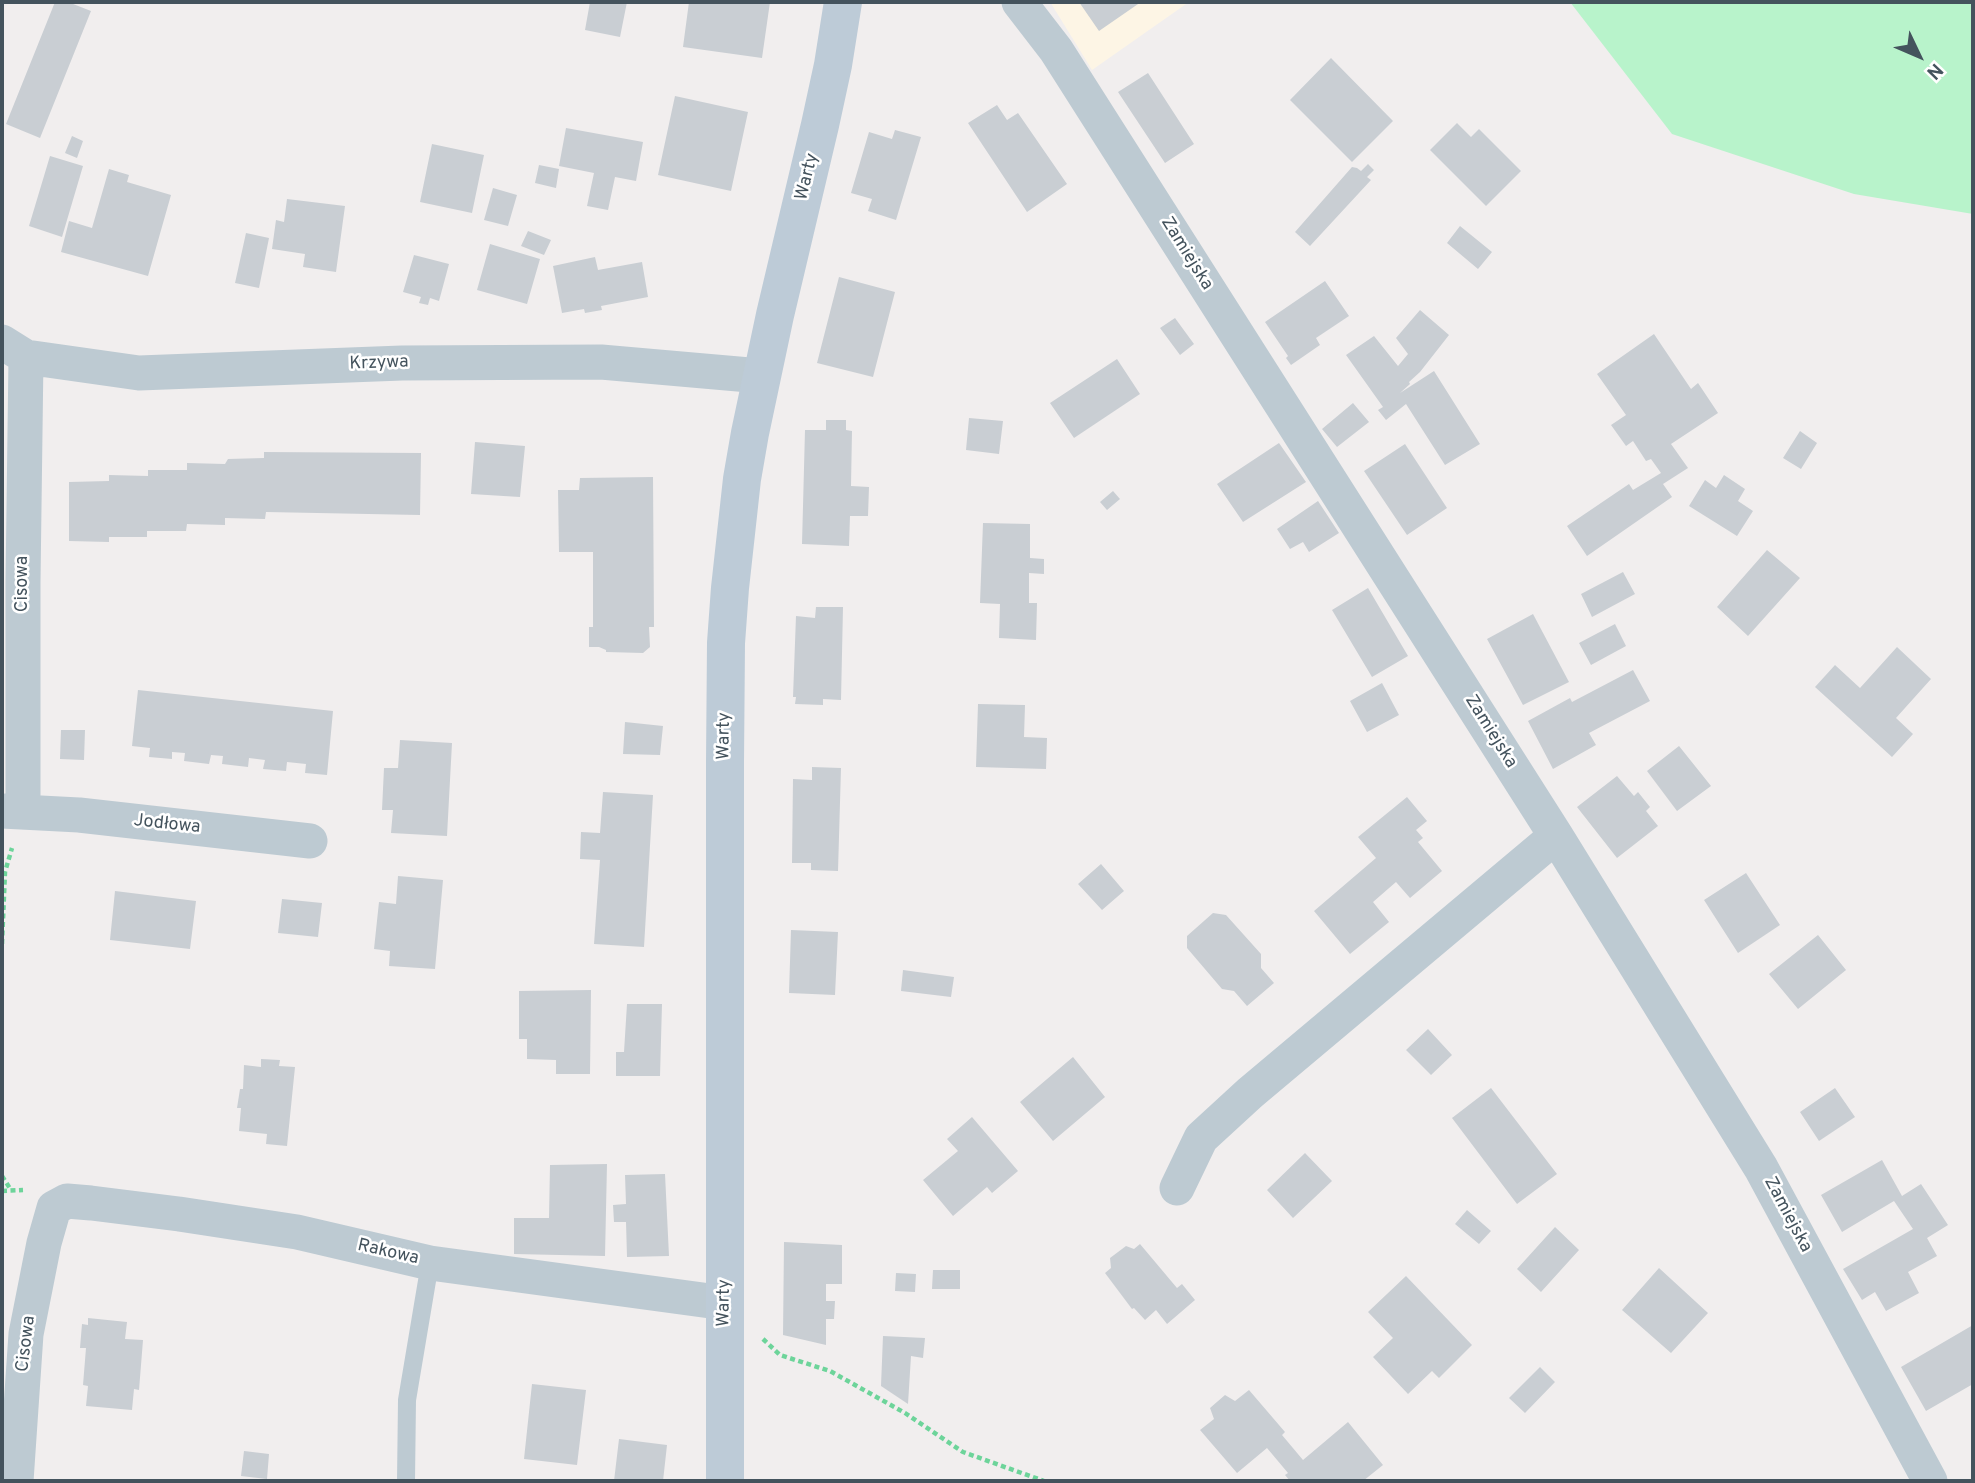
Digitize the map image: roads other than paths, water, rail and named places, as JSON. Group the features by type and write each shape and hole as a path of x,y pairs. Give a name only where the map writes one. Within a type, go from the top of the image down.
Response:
{"main road":[{"name":"Warty","path":"725,1481 726,643 742,479 761,376 820,125 843,2"}],"street":[{"name":"Zamiejska","path":"1019,2 1056,50 1556,836 1761,1168 1930,1481"},
{"name":"Krzywa","path":"14,349 139,373 402,363 601,362 761,376"},
{"name":"Cisowa","path":"12,811 23,582 14,349"},
{"name":"Jodłowa","path":"12,811 310,841"},
{"path":"1177,1188 1201,1138 1260,1084 1556,836"},
{"name":"Rakowa","path":"54,1208 67,1201 179,1214 297,1232 430,1263 725,1303"},
{"name":"Cisowa","path":"16,1481 26,1334 44,1243 54,1208"}],"lane":[{"path":"406,1481 407,1400 430,1263"}]}
